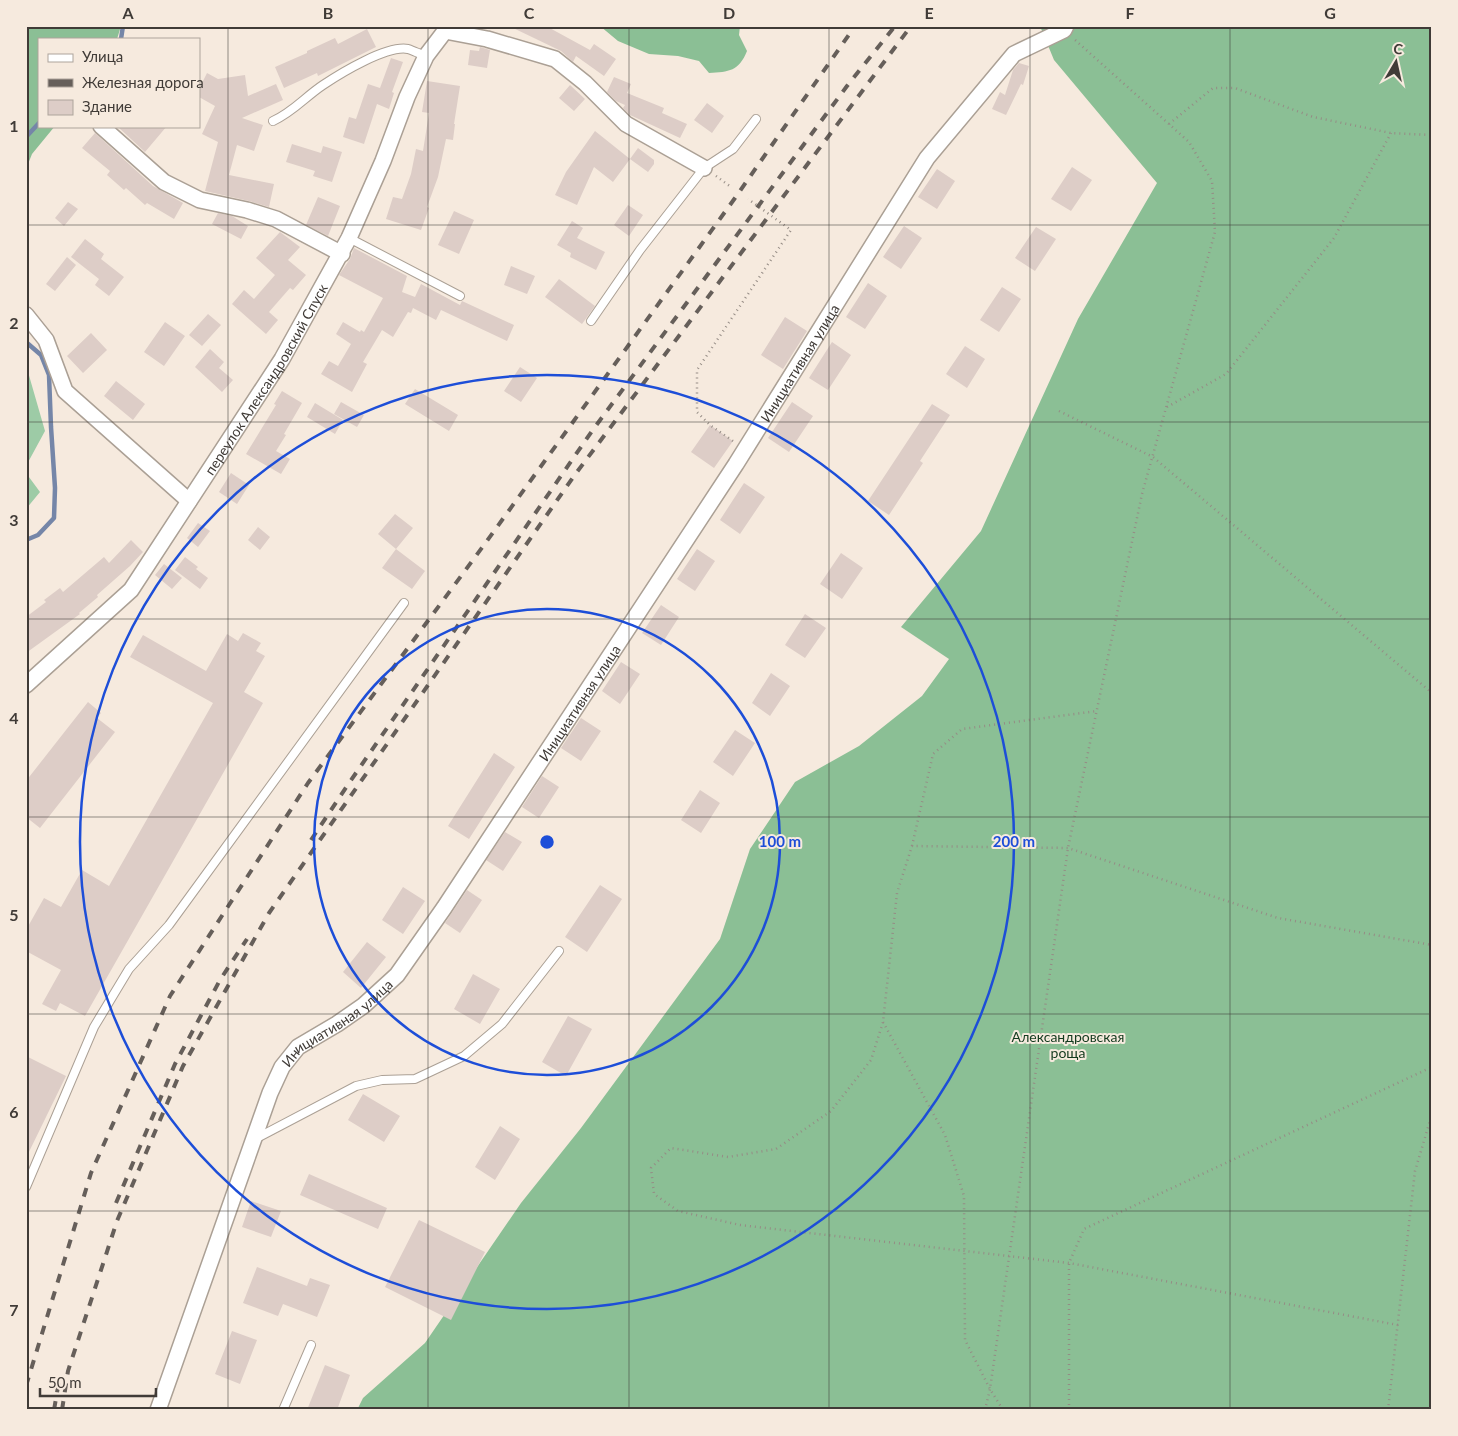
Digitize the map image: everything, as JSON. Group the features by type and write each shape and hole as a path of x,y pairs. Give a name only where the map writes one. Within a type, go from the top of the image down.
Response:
{"street":[{"name":"Инициативная улица","path":"158,1410 270,1093 282,1067 298,1047 363,1006 398,975 744,453 927,158 1014,54 1065,28"},
{"name":"переулок Александровский Спуск","path":"26,685 131,590 282,359 342,254 426,56 447,29 555,59 585,83 626,124 704,168"},
{"path":"103,128 164,182 200,200 247,210 276,219 342,254"},
{"path":"26,315 46,340 66,391 189,501"}],"lane":[{"path":"273,121 288,114 323,85 376,56 393,50 408,49 426,56"},
{"path":"591,321 640,250 704,168 733,149 756,119"},
{"path":"349,238 460,296"},
{"path":"26,1187 94,1027 128,969 169,925 404,603"},
{"path":"254,1139 356,1086 382,1080 415,1079 464,1056 502,1024 559,950"},
{"path":"283,1410 311,1345"}],"path":[{"path":"985,1410 990,1389 1010,1256 1068,848 1142,494 1216,232 1212,181 1189,142 1065,28"},
{"path":"1169,124 1212,88 1234,88 1312,116 1391,133 1432,135"},
{"path":"1167,407 1226,374 1334,238 1391,133"},
{"path":"744,453 733,441 710,425 696,412 697,370 791,230 748,199"},
{"path":"1059,411 1153,456 1432,693"},
{"path":"1097,711 962,729 933,754 912,846 897,893 883,1022 871,1060 831,1111 776,1149 728,1157 671,1148 651,1168 654,1194 678,1211 740,1225 1069,1264 1398,1325"},
{"path":"912,846 1068,848 1278,918 1432,945"},
{"path":"883,1022 945,1134 964,1196 965,1340 1003,1410"},
{"path":"1069,1410 1069,1264 1084,1228 1432,1067"},
{"path":"1388,1410 1415,1171 1432,1114"}],"green space":[{"path":"26,26 121,26 117,38 38,38 38,128 53,128 32,154 26,169"},
{"path":"600,26 740,26 739,35 747,51 740,63 732,69 709,73 699,61 678,56 649,54 618,41"},
{"name":"Александровская роща","path":"1040,26 1432,26 1432,1410 357,1410 363,1398 425,1343 521,1203 581,1128 720,939 750,849 795,782 859,746 922,696 949,659 901,627 981,531 1078,319 1157,183 1054,60"},
{"path":"26,365 45,431 26,466"},
{"path":"26,473 40,492 26,509"}],"building":[{"path":"509,26 546,26 590,50 594,44 616,59 604,76 576,56 573,62 561,51"},
{"path":"367,29 376,47 318,76 317,73 284,88 275,67 335,38 338,44"},
{"path":"480,47 490,50 487,68 468,65 470,50 479,51"},
{"path":"391,58 403,62 392,92 394,93 389,109 377,104 364,144 343,137 349,117 356,119 368,84 380,88"},
{"path":"1019,63 1029,66 1023,85 1021,84 1006,115 992,109 1000,92 1005,95 1013,70"},
{"path":"207,73 218,79 245,75 248,96 276,84 283,100 242,118 263,125 254,151 237,145 229,175 274,184 269,207 205,191 218,142 202,134 215,106 200,98 200,87"},
{"path":"614,77 631,84 627,93 664,108 662,113 687,124 680,138 630,115 623,108 625,105 616,101 607,92"},
{"path":"427,81 460,86 453,140 446,139 438,177 421,230 386,219 393,197 402,199 411,174 416,149 423,151 429,113 422,112"},
{"path":"570,85 585,99 574,111 559,98"},
{"path":"707,103 724,116 712,133 694,120"},
{"path":"119,128 165,128 145,152"},
{"path":"595,131 630,159 613,182 594,167 577,205 555,195 566,172"},
{"path":"95,133 153,186 183,203 174,219 147,203 145,205 126,188 124,190 107,175 110,171 82,148"},
{"path":"292,144 321,153 323,146 342,152 332,182 313,176 315,171 286,162"},
{"path":"638,148 654,160 654,164 648,172 630,159"},
{"path":"1072,167 1092,180 1071,211 1051,199"},
{"path":"937,169 955,181 937,209 918,197"},
{"path":"318,197 340,206 328,236 306,225"},
{"path":"68,202 78,209 64,226 55,218"},
{"path":"628,205 643,215 629,236 614,225"},
{"path":"454,211 474,220 459,254 438,245"},
{"path":"218,213 232,216 248,226 241,239 212,224"},
{"path":"572,221 583,228 577,238 605,252 596,270 570,257 571,253 557,245"},
{"path":"904,226 922,238 901,269 883,257"},
{"path":"1036,227 1056,239 1035,271 1015,258"},
{"path":"280,232 300,247 288,260 306,275 293,290 290,288 269,312 278,320 266,334 232,304 244,290 254,299 275,275 256,258"},
{"path":"85,239 104,254 101,259 124,277 109,296 95,285 99,279 71,257"},
{"path":"354,248 407,276 402,292 415,297 421,284 460,305 462,301 514,325 507,341 441,310 436,320 413,308 411,313 408,312 393,337 382,330 363,362 367,364 352,392 321,374 329,361 338,366 351,344 336,334 343,322 360,332 361,330 364,332 383,298 339,275 350,259"},
{"path":"67,257 76,265 55,291 46,284"},
{"path":"511,266 535,276 527,294 504,285"},
{"path":"559,279 595,306 582,324 545,297"},
{"path":"868,283 887,296 865,329 846,317"},
{"path":"1002,287 1021,299 999,332 980,320"},
{"path":"208,314 221,325 202,346 189,335"},
{"path":"785,317 807,331 783,369 761,355"},
{"path":"165,322 185,336 164,366 144,352"},
{"path":"91,333 107,350 83,373 67,356"},
{"path":"832,342 851,355 828,390 809,378"},
{"path":"965,346 985,359 967,388 946,374"},
{"path":"210,349 224,362 219,368 233,380 222,392 195,367"},
{"path":"520,367 537,378 521,402 504,391"},
{"path":"116,381 145,404 133,420 104,396"},
{"path":"415,389 458,415 449,431 405,404"},
{"path":"282,391 302,403 276,451 290,459 281,474 246,454 276,405 274,404"},
{"path":"341,402 364,415 357,427 334,414"},
{"path":"792,402 813,416 789,452 768,438"},
{"path":"315,403 343,420 335,434 307,417"},
{"path":"932,404 950,415 920,461 923,463 889,515 868,501"},
{"path":"710,425 733,441 714,468 691,452"},
{"path":"231,473 249,485 237,504 219,492"},
{"path":"744,483 765,497 740,534 720,520"},
{"path":"395,514 413,528 396,549 378,534"},
{"path":"198,523 210,531 198,547 187,538"},
{"path":"258,527 270,537 260,550 248,540"},
{"path":"131,540 143,552 130,566 97,595 98,597 80,614 26,653 26,617 46,602 44,600 60,588 63,592 104,557 109,563"},
{"path":"396,549 425,571 412,589 382,568"},
{"path":"697,549 715,561 695,591 677,579"},
{"path":"841,553 863,568 842,599 820,584"},
{"path":"185,557 208,578 200,589 175,570"},
{"path":"164,564 182,578 172,589 155,575"},
{"path":"661,605 679,617 661,645 642,633"},
{"path":"805,614 826,628 805,658 785,645"},
{"path":"243,633 261,643 256,651 265,656 244,692 263,703 85,1016 60,1003 56,1011 42,1004 61,970 26,951 26,930 44,898 61,907 82,870 109,886 213,703 130,657 143,635 206,671 227,634 238,641"},
{"path":"621,662 640,674 620,704 602,691"},
{"path":"771,673 790,686 770,716 752,703"},
{"path":"88,702 101,713 97,718 115,732 40,828 26,817 26,781"},
{"path":"581,718 601,731 581,761 561,748"},
{"path":"735,730 755,743 733,776 713,762"},
{"path":"494,753 515,767 469,839 448,826"},
{"path":"542,776 559,787 539,818 522,807"},
{"path":"700,790 720,803 701,833 681,820"},
{"path":"505,832 522,842 503,871 486,860"},
{"path":"600,885 622,899 587,952 565,937"},
{"path":"403,887 425,901 403,934 382,920"},
{"path":"467,890 482,900 460,933 445,923"},
{"path":"367,942 386,957 361,988 343,972"},
{"path":"473,974 500,989 480,1024 454,1009"},
{"path":"568,1016 592,1029 566,1076 542,1062"},
{"path":"26,1056 66,1076 26,1158"},
{"path":"363,1094 400,1116 384,1142 348,1120"},
{"path":"500,1126 520,1139 495,1180 475,1167"},
{"path":"309,1174 387,1208 378,1229 300,1195"},
{"path":"251,1201 281,1211 271,1237 242,1227"},
{"path":"419,1220 485,1252 451,1320 385,1287"},
{"path":"257,1267 307,1286 310,1278 330,1285 317,1317 283,1304 278,1316 243,1303"},
{"path":"232,1331 257,1340 240,1384 215,1374"},
{"path":"325,1365 350,1375 337,1410 307,1410"}],"waterway":[{"path":"121,38 123,26"},
{"path":"26,137 38,124"},
{"path":"26,342 41,355 49,375 55,488 54,518 38,535 26,540"}],"railway":[{"path":"26,1386 91,1173 170,996 308,783 484,545 735,198 855,26"},
{"path":"311,840 592,431 847,86 895,26"},
{"path":"62,1410 68,1371 117,1221 183,1066 269,913 574,476 911,26"},
{"path":"116,1203 175,1064 220,980 247,939"},
{"path":"54,1410 59,1381"}]}
